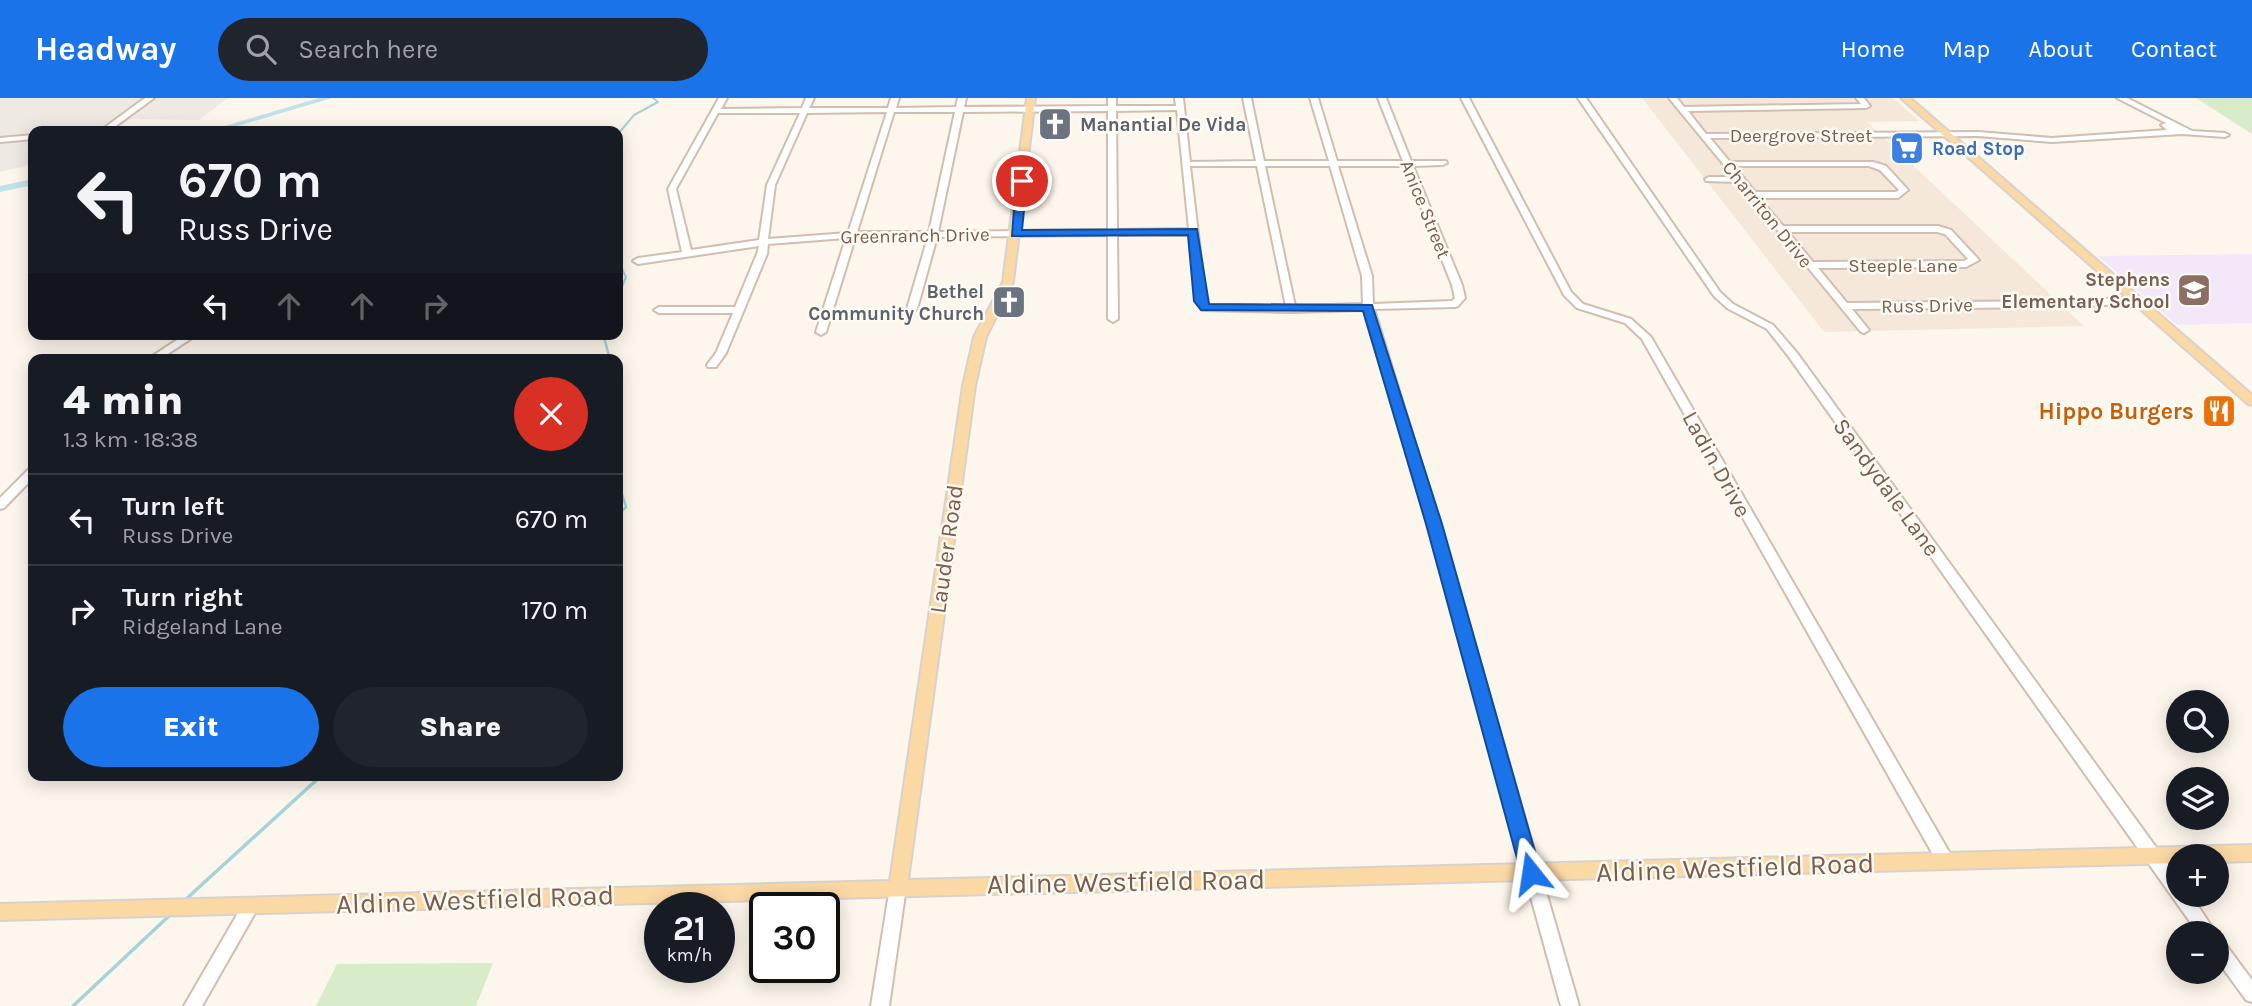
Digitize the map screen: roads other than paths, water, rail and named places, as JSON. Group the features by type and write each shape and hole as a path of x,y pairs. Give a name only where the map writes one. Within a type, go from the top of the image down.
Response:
{"main road":[{"path":"1905,98 2252,401"},
{"name":"Lauder Road","path":"898,887 975,352 1006,289 1016,234 1030,104"},
{"name":"Aldine Westfield Road","path":"0,912 2252,853"}],"street":[{"path":"111,126 150,98"},
{"path":"687,254 672,189 723,98"},
{"path":"712,365 740,310 765,242 771,185 810,98"},
{"path":"821,332 895,98"},
{"path":"912,309 933,234 962,98"},
{"path":"1112,98 1113,319"},
{"path":"1180,98 1200,301 1205,308 1439,306"},
{"path":"1247,98 1291,309"},
{"path":"1314,98 1367,276 1368,307 1434,524 1570,1006"},
{"name":"Anice Street","path":"1382,98 1460,298 1455,304 1439,306"},
{"name":"Ladin Drive","path":"1465,98 1567,293 1580,306 1628,321 1646,337 1946,862"},
{"name":"Sandydale Lane","path":"1582,98 1717,294 1730,306 1770,327 1793,355 2166,874"},
{"name":"Charriton Drive","path":"1672,98 1864,330"},
{"path":"1682,109 1866,106 1860,98"},
{"path":"2121,98 2181,130"},
{"path":"716,111 959,110 1030,104 1112,109 1181,108"},
{"path":"2159,116 2165,126 2181,130"},
{"name":"Deergrove Street","path":"2149,132 2165,126"},
{"name":"Deergrove Street","path":"1704,136 1946,134 2052,140 2181,130 2225,135"},
{"path":"0,140 28,137"},
{"path":"1187,164 1443,163"},
{"path":"1727,164 1870,164 1879,166 1904,190 1902,194 1753,195"},
{"path":"1709,179 1740,180"},
{"name":"Steeple Lane","path":"1780,229 1933,228 1948,232 1971,256 1972,263 1811,265"},
{"name":"Greenranch Drive","path":"638,261 765,242 852,234 1193,232"},
{"name":"Russ Drive","path":"1844,306 2072,304 2136,300"},
{"path":"659,310 740,310"},
{"path":"161,354 183,340"},
{"path":"0,505 28,477"},
{"name":"Lauder Road","path":"880,1006 898,887"},
{"path":"193,1006 251,906"},
{"path":"2229,962 2251,991"}],"waterway":[{"path":"230,126 328,98"},
{"path":"623,128 634,115 658,102 653,98"},
{"path":"0,189 28,183"},
{"path":"623,271 626,277 623,284"},
{"path":"605,340 609,354"},
{"path":"623,497 626,507 623,510"},
{"path":"185,900 315,781"},
{"path":"73,1006 170,915"}],"place":[{"name":"Manantial De Vida","path":"1055,124"},
{"name":"Road Stop","path":"1907,148"},
{"name":"Stephens Elementary School","path":"2194,290"},
{"name":"Bethel Community Church","path":"1009,302"},
{"name":"Hippo Burgers","path":"2219,411"}]}
